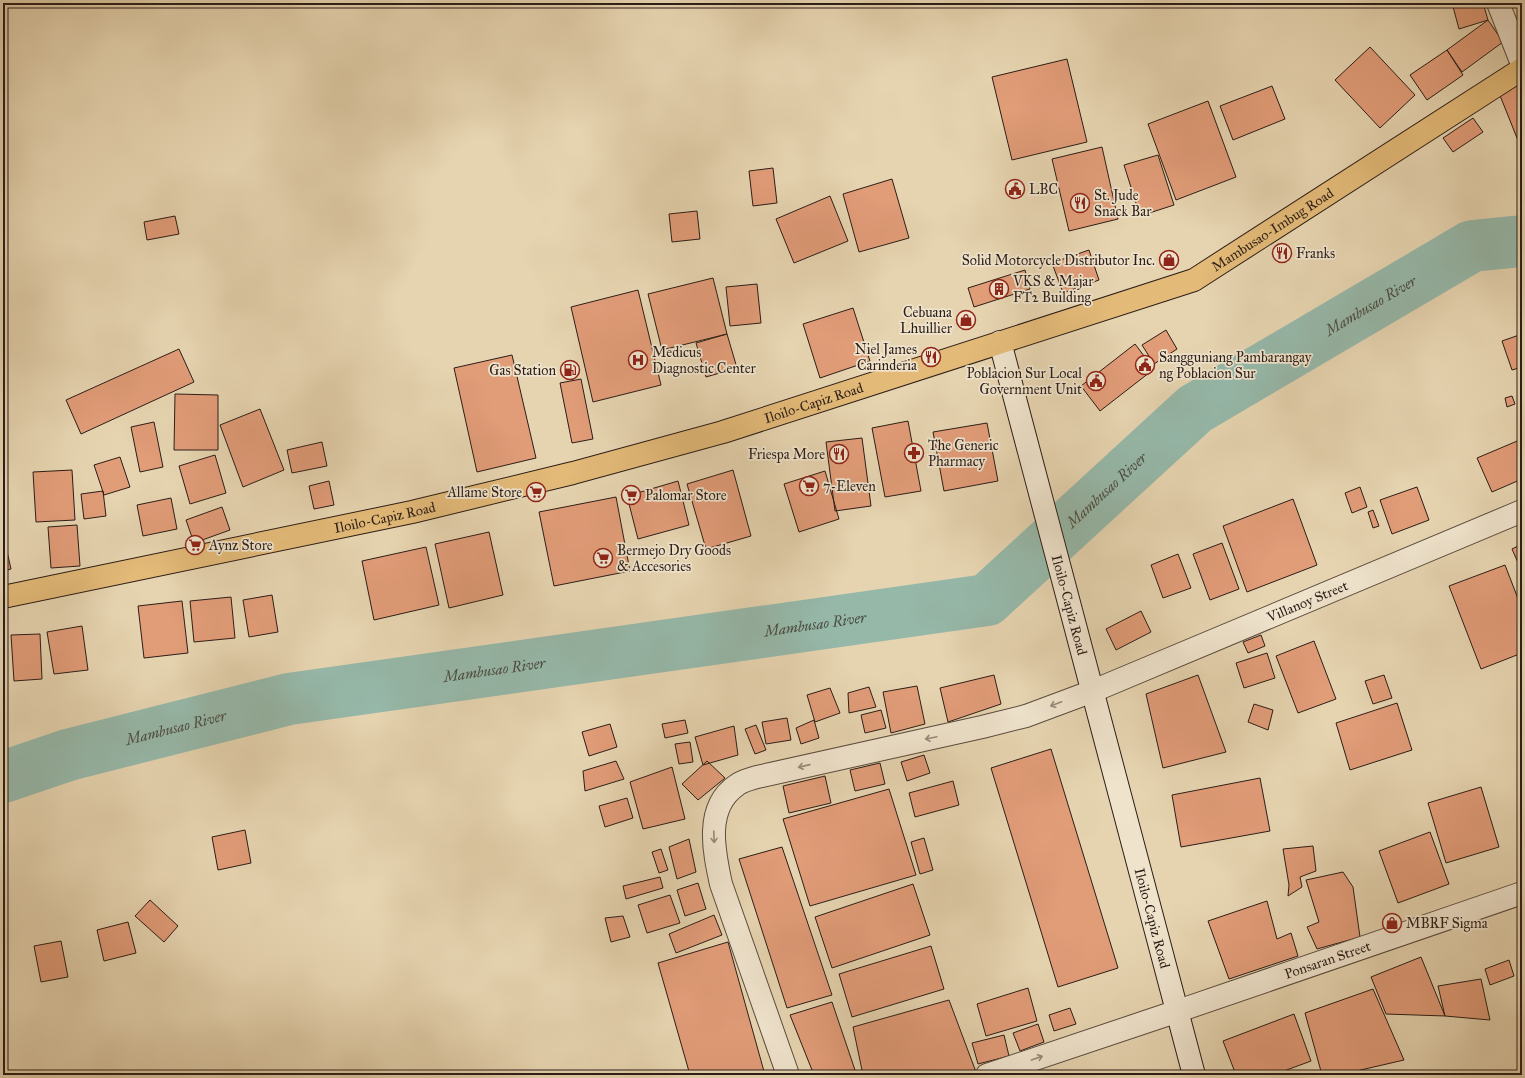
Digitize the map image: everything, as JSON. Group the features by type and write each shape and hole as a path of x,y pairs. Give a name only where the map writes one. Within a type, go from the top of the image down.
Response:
{"main road":[{"name":"Mambusao-Imbug Road","path":"1000,342 1194,280 1522,69"},
{"name":"Iloilo-Capiz Road","path":"3,597 412,512 573,473 723,432 1000,342"}],"street":[{"path":"1498,3 1522,64"},
{"name":"Iloilo-Capiz Road","path":"1000,342 1194,1075"},
{"name":"Villanoy Street","path":"788,1075 721,884 714,853 714,827 721,802 737,785 757,777 982,728 1026,716 1093,691 1522,512"},
{"name":"Ponsaran Street","path":"987,1075 1522,893"}],"building":[{"path":"1452,3 1483,3 1488,20 1459,29"},
{"path":"1488,20 1503,42 1462,72 1447,50"},
{"path":"1370,47 1415,95 1380,128 1335,80"},
{"path":"1447,50 1463,75 1427,100 1410,75"},
{"path":"1067,59 1087,142 1012,160 992,77"},
{"path":"1522,84 1522,142 1519,143 1499,93"},
{"path":"1272,86 1285,119 1233,140 1220,106"},
{"path":"1208,101 1236,177 1176,200 1148,124"},
{"path":"1473,118 1483,132 1453,152 1443,138"},
{"path":"1102,147 1118,219 1069,231 1052,159"},
{"path":"1158,155 1174,205 1140,216 1124,165"},
{"path":"773,168 777,203 753,206 749,171"},
{"path":"892,179 909,238 859,252 843,194"},
{"path":"830,196 848,241 794,263 776,219"},
{"path":"697,211 700,239 672,242 669,214"},
{"path":"175,216 179,234 147,240 144,222"},
{"path":"1089,250 1099,280 1063,293 1052,263"},
{"name":"VKS & Majar FT2 Building","path":"1025,270 1030,289 974,307 968,288"},
{"path":"713,278 727,334 662,350 648,294"},
{"path":"757,284 761,323 730,326 726,287"},
{"path":"638,290 661,385 593,402 571,307"},
{"path":"853,308 870,361 820,378 803,324"},
{"path":"1166,330 1177,349 1154,364 1142,345"},
{"path":"727,334 737,368 706,377 696,343"},
{"path":"1522,334 1522,367 1512,370 1502,341"},
{"path":"1135,344 1154,369 1100,411 1081,386"},
{"path":"179,349 194,382 81,434 66,400"},
{"path":"512,355 536,458 477,472 454,368"},
{"path":"581,379 593,439 572,443 560,383"},
{"path":"175,394 218,395 218,450 174,450"},
{"path":"1512,396 1515,404 1507,407 1505,398"},
{"path":"260,409 284,470 243,487 220,425"},
{"path":"908,421 921,491 885,497 872,428"},
{"path":"154,422 163,467 140,472 131,427"},
{"path":"987,423 998,481 944,491 933,432"},
{"path":"862,438 871,506 835,511 826,442"},
{"path":"1522,439 1522,479 1492,492 1477,458"},
{"path":"322,442 327,466 292,473 287,450"},
{"path":"215,455 226,493 190,504 179,466"},
{"path":"120,457 130,487 104,495 94,465"},
{"path":"72,470 75,520 36,522 33,472"},
{"path":"733,470 751,536 706,549 687,484"},
{"path":"825,471 839,519 799,532 784,484"},
{"path":"329,481 334,505 314,509 309,486"},
{"path":"678,481 689,525 638,539 627,496"},
{"path":"1360,487 1367,507 1352,513 1345,493"},
{"path":"1417,487 1429,520 1392,534 1380,500"},
{"path":"103,491 106,516 84,519 81,494"},
{"path":"616,497 630,571 554,586 539,512"},
{"path":"171,498 177,529 143,536 137,505"},
{"path":"1293,499 1317,565 1247,592 1223,526"},
{"path":"222,507 230,530 194,543 186,520"},
{"path":"1373,510 1379,526 1373,528 1368,512"},
{"path":"77,525 80,566 51,568 48,527"},
{"path":"489,532 503,595 449,608 435,544"},
{"path":"3,534 11,569 3,571"},
{"path":"1222,543 1239,589 1210,600 1193,554"},
{"path":"1522,544 1522,572 1512,549"},
{"path":"426,547 439,605 374,620 362,561"},
{"path":"1178,554 1191,588 1163,598 1151,565"},
{"path":"1505,565 1522,609 1522,653 1481,669 1449,586"},
{"path":"272,595 278,632 249,637 243,600"},
{"path":"231,597 235,638 194,642 190,601"},
{"path":"182,601 188,653 144,658 138,606"},
{"path":"1141,611 1151,632 1116,650 1106,629"},
{"path":"82,626 88,670 54,674 47,632"},
{"path":"40,634 42,679 14,681 11,635"},
{"path":"1261,635 1265,646 1248,653 1243,642"},
{"path":"1314,641 1336,699 1298,713 1276,656"},
{"path":"1267,653 1275,678 1244,688 1236,663"},
{"path":"3,658 7,684 3,685"},
{"path":"994,675 1001,704 948,722 940,688"},
{"path":"1198,675 1226,752 1163,768 1146,694"},
{"path":"1384,675 1392,698 1373,704 1365,681"},
{"path":"917,686 925,724 891,733 883,692"},
{"path":"869,687 876,707 849,713 848,693"},
{"path":"830,688 840,713 815,722 807,695"},
{"path":"1397,703 1412,750 1350,770 1336,723"},
{"path":"1254,704 1273,710 1268,730 1248,722"},
{"path":"881,710 886,728 865,733 861,715"},
{"path":"787,718 791,740 766,744 762,722"},
{"path":"685,720 688,733 665,738 662,724"},
{"path":"814,720 819,738 801,744 796,728"},
{"path":"610,724 617,747 589,756 582,732"},
{"path":"756,725 766,750 755,754 745,729"},
{"path":"734,726 738,755 703,765 695,737"},
{"path":"690,742 693,762 679,764 675,744"},
{"path":"1051,749 1118,968 1058,987 991,768"},
{"path":"924,755 930,773 907,781 901,762"},
{"path":"616,761 624,779 585,791 583,771"},
{"path":"707,761 725,778 698,800 682,784"},
{"path":"880,763 885,784 855,791 850,770"},
{"path":"672,767 685,819 643,829 630,782"},
{"path":"825,776 831,803 789,813 783,786"},
{"path":"1260,778 1270,831 1181,847 1172,795"},
{"path":"953,781 959,805 915,817 909,793"},
{"path":"1481,787 1499,847 1446,863 1428,803"},
{"path":"889,789 916,875 810,906 783,819"},
{"path":"627,798 633,818 605,827 599,806"},
{"path":"245,830 251,863 218,870 212,837"},
{"path":"1430,832 1449,884 1398,903 1379,851"},
{"path":"924,838 933,870 920,874 911,842"},
{"path":"689,839 696,872 677,879 669,847"},
{"path":"1313,846 1316,871 1300,877 1302,887 1288,896 1289,885 1283,849"},
{"path":"782,847 832,995 787,1008 739,859"},
{"path":"661,849 668,870 659,873 652,852"},
{"path":"1343,872 1353,887 1360,937 1317,949 1307,927 1319,922 1306,880"},
{"path":"660,877 663,888 626,899 623,886"},
{"path":"698,883 706,909 685,916 677,890"},
{"path":"913,884 930,935 832,968 815,917"},
{"path":"670,895 680,923 647,933 638,905"},
{"path":"150,900 178,926 164,942 135,916"},
{"path":"1267,901 1277,939 1291,933 1298,956 1229,979 1208,921"},
{"path":"714,915 722,935 676,953 669,934"},
{"path":"623,916 630,937 611,942 605,918"},
{"path":"128,922 136,953 104,961 97,930"},
{"path":"61,941 68,977 41,982 34,946"},
{"path":"728,942 765,1075 690,1075 658,963"},
{"path":"931,946 944,989 852,1017 839,974"},
{"path":"1421,957 1445,1016 1386,1014 1371,977"},
{"path":"1509,960 1514,976 1490,985 1485,969"},
{"path":"1481,979 1490,1020 1445,1016 1438,986"},
{"path":"1028,988 1037,1021 986,1036 977,1004"},
{"path":"1373,989 1404,1060 1339,1075 1322,1075 1305,1013"},
{"path":"949,1000 976,1072 967,1075 863,1075 853,1027"},
{"path":"832,1002 856,1073 850,1075 814,1075 790,1015"},
{"path":"1070,1008 1076,1024 1054,1031 1049,1015"},
{"path":"1294,1014 1311,1061 1273,1075 1236,1075 1223,1041"},
{"path":"1038,1024 1044,1042 1020,1051 1013,1033"},
{"path":"1004,1035 1009,1056 978,1064 972,1043"}],"waterway":[{"name":"Mambusao River","path":"3,777 68,755 289,699 987,600 1195,409 1472,246 1522,241"}],"place":[{"name":"LBC","path":"1015,189"},
{"name":"St. Jude Snack Bar","path":"1080,203"},
{"name":"Franks","path":"1282,253"},
{"name":"Solid Motorcycle Distributor Inc.","path":"1169,260"},
{"name":"VKS & Majar FT2 Building","path":"999,289"},
{"name":"Cebuana Lhuillier","path":"966,320"},
{"name":"Niel James Carinderia","path":"931,357"},
{"name":"Medicus Diagnostic Center","path":"638,360"},
{"name":"Sangguniang Pambarangay ng Poblacion Sur","path":"1145,365"},
{"name":"Gas Station","path":"570,370"},
{"name":"Poblacion Sur Local Government Unit","path":"1096,381"},
{"name":"The Generic Pharmacy","path":"914,453"},
{"name":"Friespa More","path":"839,454"},
{"name":"7-Eleven","path":"809,486"},
{"name":"Allame Store","path":"536,492"},
{"name":"Palomar Store","path":"631,495"},
{"name":"Aynz Store","path":"195,545"},
{"name":"Bermejo Dry Goods & Accesories","path":"603,558"},
{"name":"MBRF Sigma","path":"1392,923"}]}
